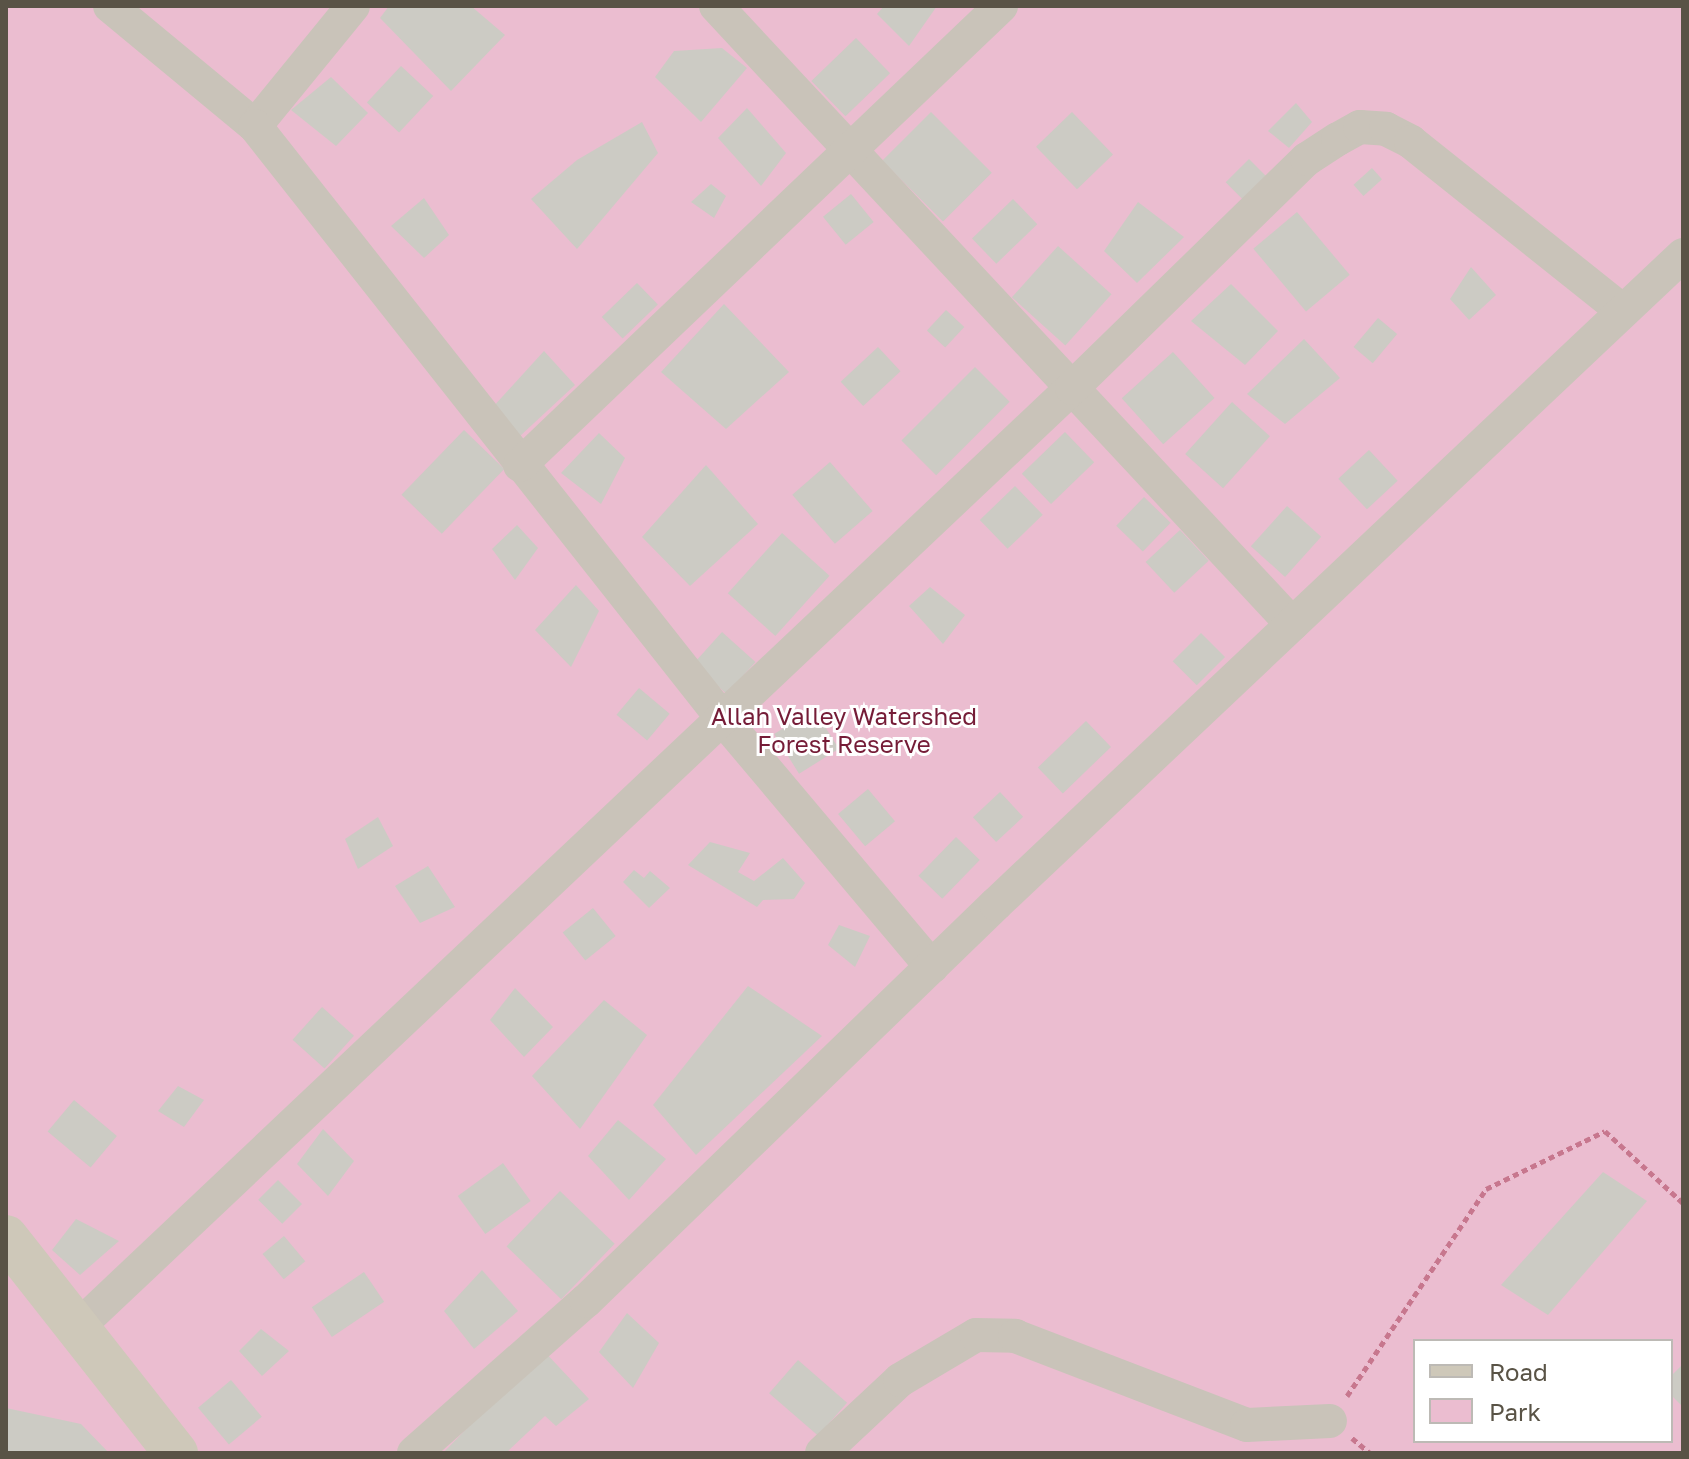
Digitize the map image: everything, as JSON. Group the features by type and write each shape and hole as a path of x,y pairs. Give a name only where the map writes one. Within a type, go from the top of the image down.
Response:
{"main road":[{"path":"6,1237 176,1453"}],"street":[{"path":"110,6 255,126 723,719 932,967"},
{"path":"255,126 353,6"},
{"path":"716,6 1292,624"},
{"path":"520,465 1001,6"},
{"path":"79,1326 1072,388 1307,159 1360,127 1386,129 1411,142 1623,311"},
{"path":"414,1453 586,1301 932,967 1683,255"},
{"path":"822,1453 900,1380 976,1335 1015,1336 1247,1425 1330,1421"}],"path":[{"path":"1330,1421 1486,1189 1605,1131 1683,1203"}],"green space":[{"name":"Allah Valley Watershed Forest Reserve","path":"6,6 1683,6 1683,1453 6,1453"}],"building":[{"path":"389,6 471,6 505,35 451,91 380,18"},
{"path":"884,6 937,6 909,46 877,14"},
{"path":"856,38 890,73 845,116 811,81"},
{"path":"722,48 747,68 701,122 655,77 674,51"},
{"path":"401,66 433,96 399,133 367,103"},
{"path":"331,77 368,113 336,146 291,110"},
{"path":"1296,103 1312,122 1289,148 1268,131"},
{"path":"747,108 786,153 761,186 718,138"},
{"path":"931,112 992,173 943,222 882,161"},
{"path":"1072,112 1113,154 1077,189 1036,147"},
{"path":"642,122 658,153 577,249 531,199 577,160"},
{"path":"1249,159 1267,177 1243,200 1226,182"},
{"path":"1372,168 1382,179 1363,196 1353,185"},
{"path":"711,184 726,196 714,218 691,202"},
{"path":"851,194 874,222 846,245 823,217"},
{"path":"424,198 449,235 424,258 391,226"},
{"path":"1013,199 1037,224 996,264 972,239"},
{"path":"1138,202 1184,237 1137,283 1104,251"},
{"path":"1297,212 1350,275 1306,311 1253,249"},
{"path":"1058,246 1112,294 1065,345 1012,297"},
{"path":"1471,267 1496,295 1469,320 1450,299"},
{"path":"637,283 658,305 623,339 602,317"},
{"path":"1231,284 1278,331 1245,365 1191,321"},
{"path":"724,304 789,372 726,429 661,372"},
{"path":"946,310 964,327 945,348 927,330"},
{"path":"1378,318 1397,334 1373,363 1354,347"},
{"path":"1304,339 1340,378 1285,424 1247,394"},
{"path":"878,347 901,371 863,406 841,382"},
{"path":"544,351 575,385 519,437 492,408"},
{"path":"1173,352 1214,398 1163,444 1122,398"},
{"path":"975,367 1010,402 936,475 901,441"},
{"path":"1232,402 1270,436 1223,488 1185,454"},
{"path":"464,430 504,469 442,534 401,495"},
{"path":"1065,432 1094,462 1051,504 1022,474"},
{"path":"599,433 625,458 601,504 561,473"},
{"path":"1369,450 1398,481 1367,509 1338,479"},
{"path":"830,462 873,511 835,544 792,495"},
{"path":"706,465 758,524 690,586 642,537"},
{"path":"1015,486 1043,515 1008,549 980,520"},
{"path":"1144,497 1171,523 1143,551 1116,526"},
{"path":"1287,506 1321,537 1285,577 1251,546"},
{"path":"517,525 538,548 515,580 492,549"},
{"path":"1180,530 1209,561 1174,593 1146,562"},
{"path":"782,533 830,576 775,636 728,593"},
{"path":"576,585 599,611 571,667 535,630"},
{"path":"930,587 965,615 943,644 909,606"},
{"path":"722,632 755,662 727,694 693,664"},
{"path":"1201,633 1225,657 1197,685 1173,661"},
{"path":"639,688 670,714 647,741 617,715"},
{"path":"814,709 839,749 799,774 774,734"},
{"path":"1086,721 1111,747 1063,793 1038,768"},
{"path":"868,789 895,821 865,846 838,814"},
{"path":"1000,792 1023,817 996,842 973,817"},
{"path":"378,817 393,846 358,869 345,839"},
{"path":"956,837 980,860 942,899 918,876"},
{"path":"710,842 750,853 738,872 754,881 783,858 805,883 794,899 763,900 757,907 688,865"},
{"path":"428,866 455,907 420,923 395,886"},
{"path":"634,870 644,878 650,871 670,888 649,908 623,882"},
{"path":"593,908 616,936 585,961 563,933"},
{"path":"839,925 870,936 855,967 828,945"},
{"path":"748,986 822,1036 696,1155 653,1105"},
{"path":"515,988 553,1027 524,1057 490,1020"},
{"path":"604,1000 647,1035 580,1129 532,1076"},
{"path":"322,1007 354,1036 325,1068 293,1040"},
{"path":"178,1086 204,1100 184,1127 158,1111"},
{"path":"74,1100 117,1136 91,1167 48,1131"},
{"path":"618,1120 666,1159 629,1200 588,1156"},
{"path":"323,1129 354,1161 328,1196 297,1164"},
{"path":"503,1163 531,1201 485,1234 458,1196"},
{"path":"1603,1172 1647,1201 1548,1315 1501,1285"},
{"path":"278,1180 302,1204 282,1224 258,1200"},
{"path":"560,1191 615,1244 561,1299 507,1246"},
{"path":"76,1219 119,1241 80,1275 52,1250"},
{"path":"284,1236 305,1261 284,1279 263,1254"},
{"path":"482,1270 518,1311 474,1349 444,1311"},
{"path":"364,1272 384,1302 332,1337 312,1307"},
{"path":"627,1313 659,1343 633,1388 599,1352"},
{"path":"261,1329 289,1351 262,1376 239,1351"},
{"path":"543,1350 589,1399 556,1426 545,1416 506,1453 443,1453"},
{"path":"798,1360 847,1403 818,1436 769,1393"},
{"path":"1683,1364 1683,1407 1673,1397 1673,1374"},
{"path":"231,1380 262,1417 229,1444 198,1408"},
{"path":"6,1408 81,1424 109,1453 6,1453"}]}
